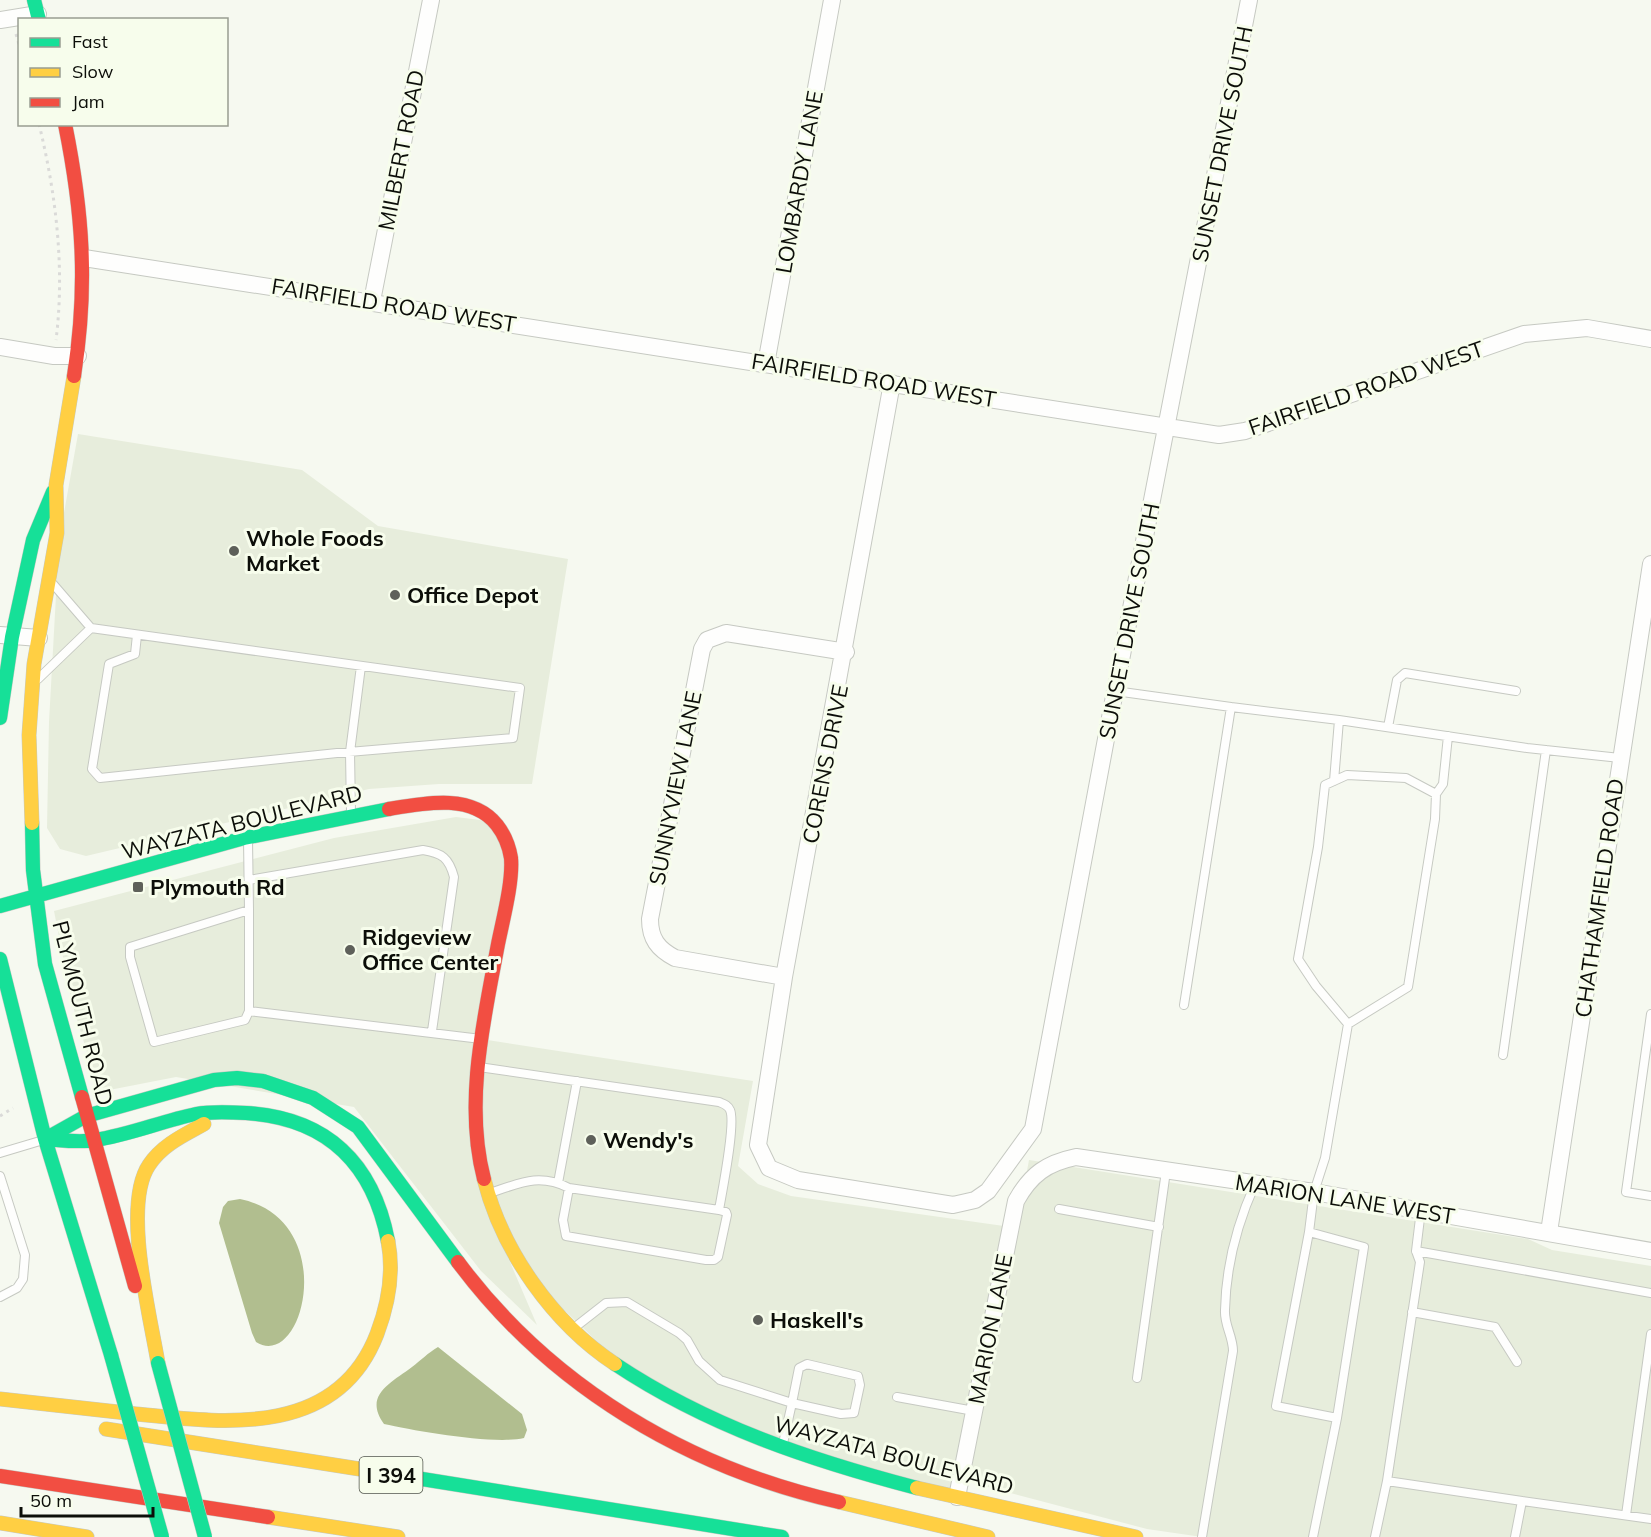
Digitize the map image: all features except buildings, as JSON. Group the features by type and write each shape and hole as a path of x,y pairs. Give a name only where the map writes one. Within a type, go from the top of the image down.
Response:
{"main road":[{"name":"PLYMOUTH ROAD","path":"65,126 84,258 78,357 56,485 57,533 39,638 29,735 31,836 36,898 45,964 205,1537"},
{"name":"PLYMOUTH ROAD","path":"0,718 6,636 33,540 56,485"},
{"name":"WAYZATA BOULEVARD","path":"0,906 248,839 351,814 405,806 463,804 493,819 504,831 511,860 478,1067 478,1145 486,1194 498,1226 518,1262 573,1329 603,1356 680,1404 782,1448 957,1497 1136,1537"},
{"path":"0,959 45,1139 111,1355 162,1537"},
{"path":"45,1139 86,1116 214,1080 237,1078 262,1081 314,1098 358,1127 474,1283 511,1323 582,1387 630,1420 684,1449 758,1480 821,1499 988,1537"},
{"path":"0,1399 195,1419 266,1420 304,1409 324,1400 363,1362 381,1325 389,1274 386,1223 371,1184 337,1145 312,1128 257,1113 234,1112 198,1114 93,1141 45,1139"},
{"path":"158,1363 136,1223 137,1192 150,1163 160,1150 181,1135 234,1112"},
{"name":"I 394","path":"92,1427 782,1537"},
{"path":"0,1476 398,1537"},
{"path":"0,1522 87,1537"}],"street":[{"name":"MILBERT ROAD","path":"372,301 431,0"},
{"name":"LOMBARDY LANE","path":"766,364 832,0"},
{"name":"SUNSET DRIVE SOUTH","path":"759,1144 768,1168 798,1180 953,1205 975,1200 988,1191 1033,1129 1249,0"},
{"path":"0,20 37,11"},
{"name":"FAIRFIELD ROAD WEST","path":"84,258 372,301 1219,435 1245,431 1524,334 1587,328 1651,339"},
{"path":"0,347 54,356 78,357"},
{"name":"CORENS DRIVE","path":"759,1144 784,977 846,652 892,383"},
{"name":"CHATHAMFIELD ROAD","path":"1550,1232 1651,564"},
{"name":"SUNNYVIEW LANE","path":"784,977 675,958 663,951 654,941 650,919 702,649 707,640 726,633 846,652"},
{"path":"6,636 39,638"},
{"name":"MARION LANE WEST","path":"1040,1170 1055,1161 1076,1157 1314,1192 1651,1251"},
{"name":"MARION LANE","path":"957,1497 1016,1201 1025,1184 1040,1170"}],"lane":[{"path":"50,581 91,628 520,688 513,738 100,778 92,769 109,664 135,654 136,635"},
{"path":"34,684 91,628"},
{"path":"351,814 350,752 361,666"},
{"path":"1388,727 1397,680 1405,673 1516,690"},
{"path":"1115,691 1546,750 1620,758"},
{"path":"1184,1005 1231,707"},
{"path":"1334,781 1339,720"},
{"path":"1337,1418 1276,1406 1309,1232 1314,1192 1325,1158 1348,1024 1408,987 1435,819 1436,794 1443,784 1448,736"},
{"path":"1503,1055 1546,750"},
{"path":"1348,1024 1316,986 1298,959 1318,847 1326,785 1347,775 1406,778 1436,794"},
{"path":"248,839 249,880 249,910 249,1011 245,1020 154,1042 130,957 130,947 138,942 249,910"},
{"path":"249,880 423,850 440,853 450,863 454,877 432,1031"},
{"path":"249,1011 432,1031 482,1039"},
{"path":"1651,1014 1626,1192 1651,1196"},
{"path":"478,1067 726,1105 730,1110 731,1126 719,1210"},
{"path":"558,1183 577,1081"},
{"path":"0,1153 45,1139"},
{"path":"1137,1378 1166,1171"},
{"path":"0,1176 25,1255 26,1268 17,1288 0,1297"},
{"path":"486,1194 537,1180 558,1183 569,1188 719,1210 726,1212 720,1251 714,1260 706,1260 566,1236 563,1221 569,1188"},
{"path":"1202,1537 1233,1351 1233,1339 1226,1326 1225,1310 1234,1238 1239,1220 1256,1184"},
{"path":"1059,1209 1159,1227"},
{"path":"1375,1537 1387,1481 1420,1262 1416,1251 1421,1210"},
{"path":"1309,1232 1364,1247 1337,1418 1313,1537"},
{"path":"1416,1251 1651,1293"},
{"path":"573,1329 606,1303 627,1302 679,1333 687,1340 699,1361 720,1380 792,1403 841,1414 854,1413 860,1379 854,1373 802,1365 792,1403 782,1448"},
{"path":"1412,1312 1495,1328 1517,1362"},
{"path":"1626,1515 1651,1334"},
{"path":"897,1397 974,1411"},
{"path":"1387,1481 1651,1519"},
{"path":"1516,1536 1522,1501"}],"path":[{"path":"39,126 54,197 57,232 58,324 54,356"},
{"path":"0,1116 13,1108"}],"shaded area":[{"path":"78,434 302,470 378,526 568,559 532,784 439,784 369,789 86,856 60,849 47,828 49,722 59,541"},
{"path":"456,817 480,820 503,830 508,871 481,1039 753,1081 738,1166 758,1184 791,1196 1011,1227 957,1497 839,1466 633,1376 507,1255 537,1325 481,1271 354,1107 176,1077 99,1092 72,1003 54,911 334,838"},
{"path":"1029,1160 1528,1239 1552,1250 1651,1266 1651,1537 1202,1537 1147,1529 969,1482"},
{"path":"240,1199 272,1212 292,1234 302,1261 304,1290 299,1315 288,1335 273,1345 256,1342 252,1333 219,1223 223,1207 228,1201"},
{"path":"438,1347 522,1414 527,1430 524,1438 494,1440 384,1424 378,1414 377,1405 382,1391"}],"traffic: fast":[{"path":"34,0 38,18"},
{"path":"0,718 12,637 33,540 53,492"},
{"path":"0,906 244,838 389,809"},
{"path":"32,823 33,870 45,964 82,1097"},
{"path":"0,959 45,1139 111,1355"},
{"path":"45,1139 86,1116 214,1080 237,1078 263,1081 313,1098 358,1127 458,1262"},
{"path":"45,1139 95,1140 208,1112 246,1113 275,1117 300,1124 323,1135 342,1150 358,1168 371,1189 381,1213 388,1241"},
{"path":"111,1355 162,1537"},
{"path":"158,1363 205,1537"},
{"path":"615,1364 686,1406 761,1439 838,1466 917,1488"},
{"path":"366,1470 782,1537"}],"traffic: slow":[{"path":"32,823 29,735 34,664 57,533 56,485 74,376"},
{"path":"158,1363 140,1261 138,1206 141,1183 149,1165 160,1152 204,1124"},
{"path":"484,1179 503,1233 533,1283 571,1328 615,1364"},
{"path":"0,1399 205,1420 240,1420 274,1416 306,1407 335,1392 359,1368 377,1334 389,1288 388,1241"},
{"path":"106,1429 366,1470"},
{"path":"917,1488 1136,1537"},
{"path":"839,1502 988,1537"},
{"path":"268,1517 398,1537"},
{"path":"0,1523 87,1537"}],"traffic: jam":[{"path":"65,126 76,188 82,250 81,311 74,376"},
{"path":"389,809 432,803 461,804 475,808 497,825 508,845 511,858 509,889 478,1061 476,1121 478,1150 484,1179"},
{"path":"82,1097 135,1286"},
{"path":"458,1262 495,1307 536,1347 580,1384 627,1416 677,1444 729,1468 783,1487 839,1502"},
{"path":"0,1476 268,1517"}],"place":[{"name":"Whole Foods Market","path":"234,551"},
{"name":"Office Depot","path":"395,595"},
{"name":"Plymouth Rd","path":"138,887"},
{"name":"Ridgeview Office Center","path":"350,950"},
{"name":"Wendy's","path":"591,1140"},
{"name":"Haskell's","path":"758,1320"}]}
